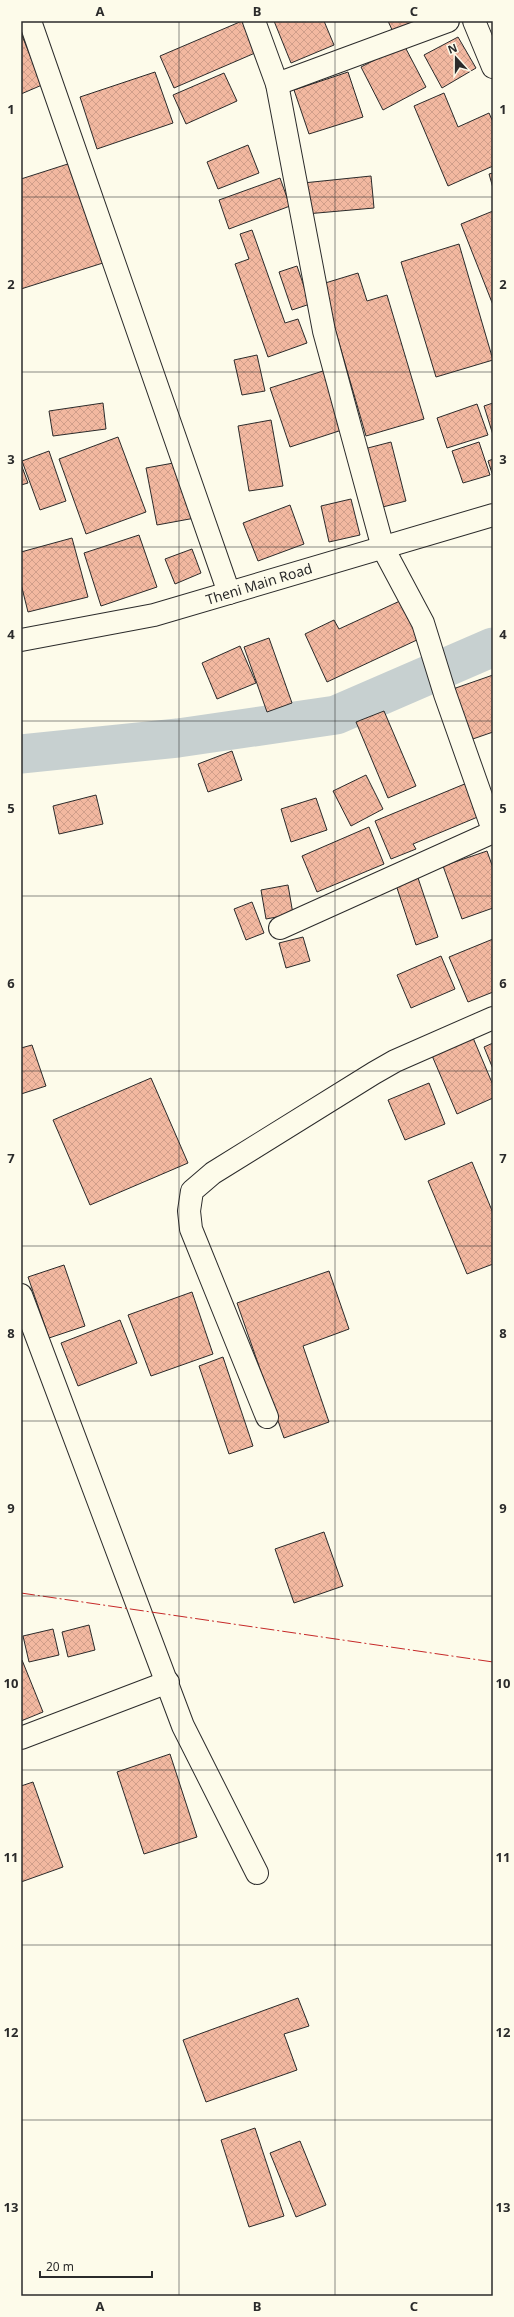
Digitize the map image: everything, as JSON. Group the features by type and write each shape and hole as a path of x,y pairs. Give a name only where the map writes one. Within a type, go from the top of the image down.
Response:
{"street":[{"path":"30,21 229,593"},
{"path":"254,21 277,84 324,331 383,548 423,623 445,694 493,831 280,928"},
{"path":"277,84 448,21"},
{"path":"474,21 493,67"},
{"name":"Theni Main Road","path":"21,640 154,615 493,515"},
{"path":"267,1417 191,1229 189,1211 192,1191 213,1173 380,1070 493,1018"},
{"path":"21,1295 168,1682 183,1726 257,1873"},
{"path":"21,1738 168,1682"}],"building":[{"path":"242,21 255,53 174,88 160,56"},
{"path":"274,21 324,21 334,45 291,63"},
{"path":"388,21 418,21 393,32"},
{"path":"21,33 42,85 21,94"},
{"path":"458,37 476,68 442,88 424,55"},
{"path":"404,45 426,87 383,110 361,67"},
{"path":"155,72 173,123 97,149 80,97"},
{"path":"348,72 363,117 309,134 294,90"},
{"path":"224,73 237,101 186,124 173,95"},
{"path":"444,93 458,127 489,113 493,122 493,166 448,186 414,106"},
{"path":"248,145 259,173 218,189 207,162"},
{"path":"74,162 106,262 21,289 21,179"},
{"path":"493,173 493,188 489,174"},
{"path":"371,176 374,208 306,214 303,183"},
{"path":"280,178 290,206 229,229 219,200"},
{"path":"493,211 493,305 461,224"},
{"path":"252,230 285,323 298,319 307,343 268,357 235,264 249,259 240,234"},
{"path":"459,244 493,360 436,377 401,262"},
{"path":"297,266 310,304 292,310 279,272"},
{"path":"358,273 367,301 387,295 424,419 366,436 322,284"},
{"path":"257,355 265,391 242,395 234,360"},
{"path":"326,370 345,429 290,447 270,388"},
{"path":"103,403 106,429 53,436 49,411"},
{"path":"493,403 493,435 484,406"},
{"path":"477,404 488,435 447,448 437,418"},
{"path":"271,420 283,486 249,491 238,426"},
{"path":"118,437 146,512 86,534 59,459"},
{"path":"391,442 406,501 379,508 364,449"},
{"path":"479,442 490,475 463,483 452,451"},
{"path":"49,451 66,501 40,510 22,461"},
{"path":"493,459 493,476 488,461"},
{"path":"179,462 195,518 157,525 146,468"},
{"path":"21,464 28,483 21,485"},
{"path":"351,499 360,535 329,542 321,506"},
{"path":"290,505 304,544 258,561 243,523"},
{"path":"139,535 157,587 101,606 84,553"},
{"path":"72,538 88,597 28,612 21,584 21,552"},
{"path":"192,549 201,573 175,584 165,559"},
{"path":"402,600 419,639 327,682 305,634 334,620 339,629"},
{"path":"269,638 292,703 267,712 244,647"},
{"path":"240,646 256,683 217,699 202,663"},
{"path":"493,675 493,732 467,741 450,690"},
{"path":"384,711 416,786 388,798 356,722"},
{"path":"232,751 242,780 208,792 198,764"},
{"path":"366,775 383,809 351,826 333,791"},
{"path":"467,783 480,816 413,844 416,849 391,859 375,821"},
{"path":"96,795 103,824 59,834 53,806"},
{"path":"316,798 327,830 291,842 281,809"},
{"path":"369,827 384,864 317,892 302,856"},
{"path":"487,851 493,868 493,908 462,919 443,866"},
{"path":"416,872 438,937 416,945 394,879"},
{"path":"288,885 293,914 266,919 261,890"},
{"path":"252,902 264,933 246,940 234,909"},
{"path":"303,937 310,961 286,968 279,943"},
{"path":"493,939 493,992 468,1002 449,957"},
{"path":"441,956 455,989 411,1008 397,975"},
{"path":"471,1033 493,1085 493,1098 457,1114 430,1051"},
{"path":"493,1043 493,1069 484,1047"},
{"path":"32,1045 46,1086 21,1094 21,1048"},
{"path":"151,1078 188,1163 90,1205 53,1120"},
{"path":"429,1083 445,1124 405,1140 388,1100"},
{"path":"472,1162 493,1213 493,1264 467,1274 428,1181"},
{"path":"64,1265 85,1326 49,1338 28,1277"},
{"path":"329,1271 349,1329 303,1346 329,1422 284,1438 237,1303"},
{"path":"192,1292 213,1354 151,1376 128,1315"},
{"path":"120,1320 137,1363 78,1386 61,1343"},
{"path":"223,1357 253,1446 229,1454 199,1366"},
{"path":"324,1532 343,1586 294,1603 275,1549"},
{"path":"89,1625 95,1650 68,1657 62,1632"},
{"path":"53,1629 59,1655 29,1662 23,1636"},
{"path":"22,1660 43,1712 21,1721 21,1661"},
{"path":"170,1754 197,1837 144,1854 117,1772"},
{"path":"33,1782 63,1867 21,1882 21,1786"},
{"path":"298,1998 309,2026 284,2034 297,2070 206,2102 183,2040"},
{"path":"255,2128 284,2216 249,2227 221,2140"},
{"path":"300,2141 326,2205 296,2217 270,2153"}],"waterway":[{"path":"21,754 178,738 336,715 493,647"}],"power":[{"path":"21,1593 493,1662"}]}
